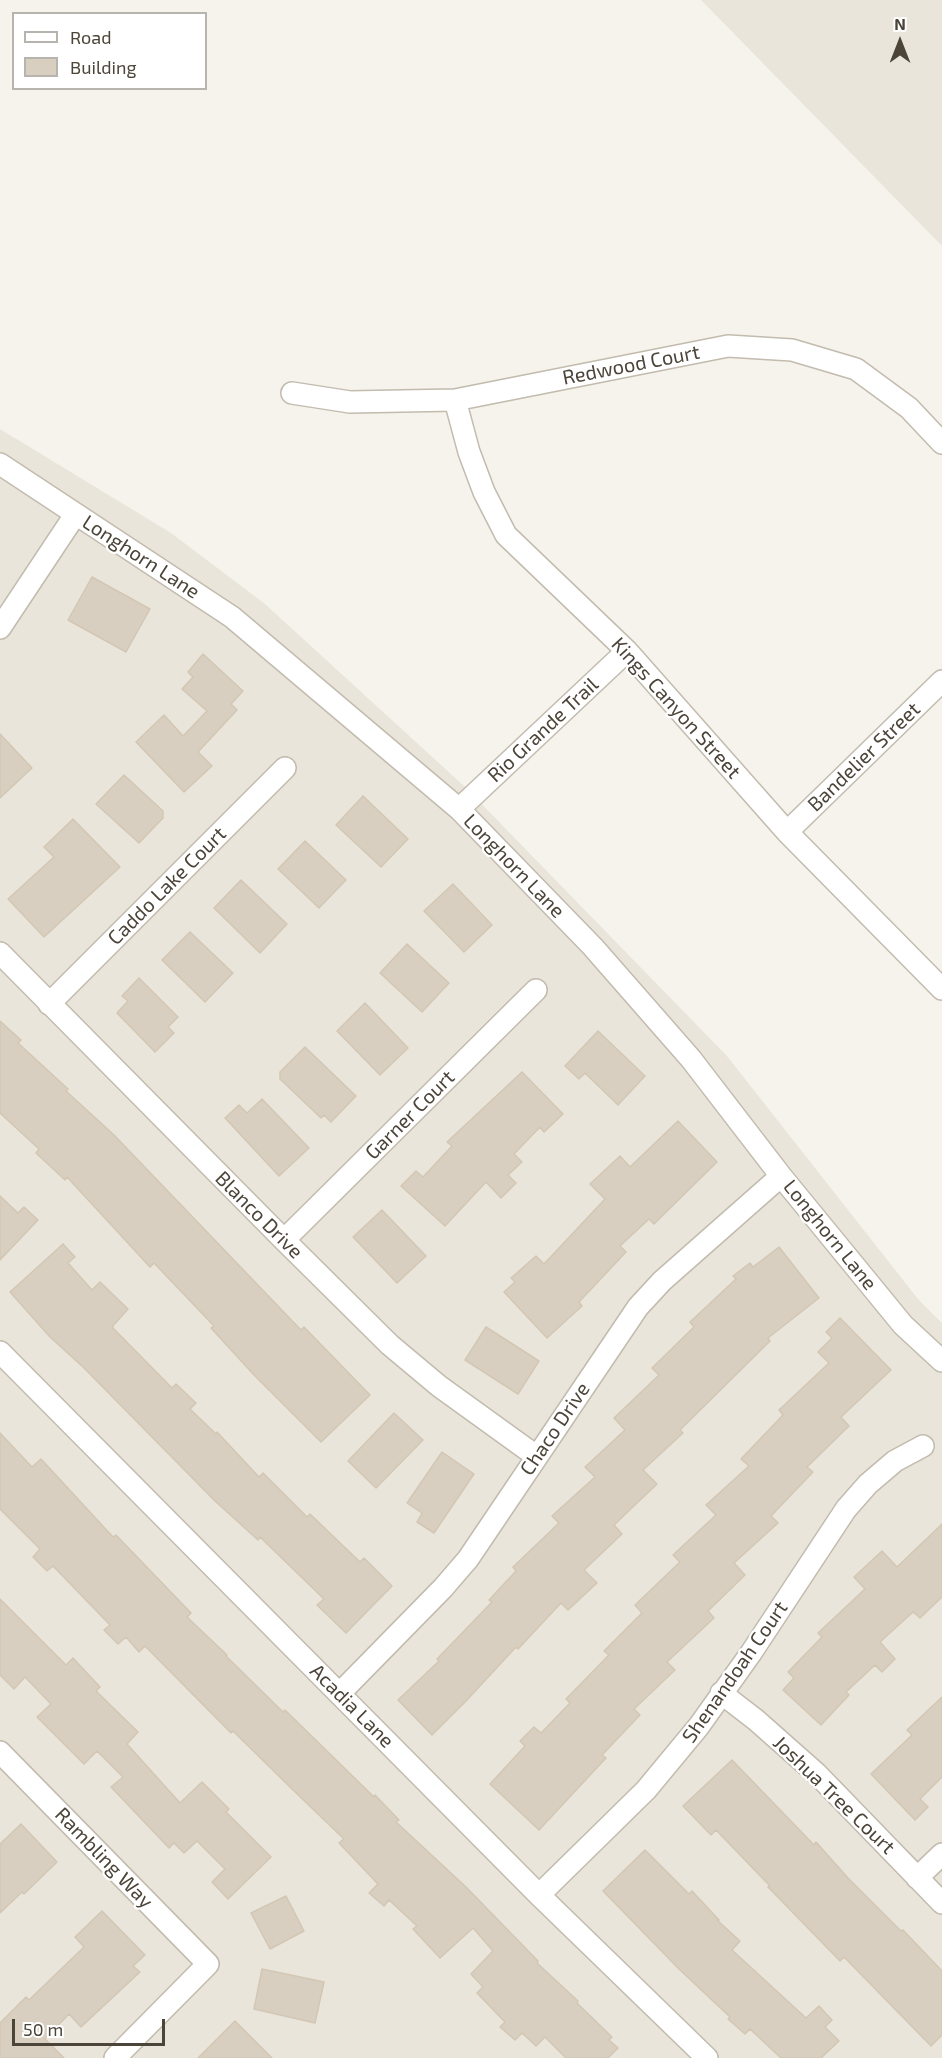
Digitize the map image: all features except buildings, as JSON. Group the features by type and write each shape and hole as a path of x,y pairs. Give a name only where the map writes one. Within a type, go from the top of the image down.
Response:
{"street":[{"name":"Redwood Court","path":"292,393 350,402 455,400 728,346 792,350 856,369 909,408 942,443"},
{"name":"Kings Canyon Street","path":"455,400 469,452 484,492 506,535 627,651 787,832 942,989"},
{"name":"Longhorn Lane","path":"0,464 232,617 459,809 593,947 691,1059 781,1176 903,1325 942,1361"},
{"path":"0,628 75,515"},
{"name":"Rio Grande Trail","path":"459,809 627,651"},
{"name":"Bandelier Street","path":"787,832 942,681"},
{"name":"Caddo Lake Court","path":"49,1004 285,768"},
{"name":"Blanco Drive","path":"0,953 284,1240 412,1364 536,1456"},
{"name":"Garner Court","path":"284,1240 536,990"},
{"name":"Chaco Drive","path":"340,1693 443,1588 468,1559 638,1307 662,1281 781,1176"},
{"name":"Acadia Lane","path":"0,1352 539,1895 707,2058"},
{"name":"Shenandoah Court","path":"539,1895 646,1790 699,1726 751,1653 846,1509 868,1484 896,1461 923,1446"},
{"name":"Joshua Tree Court","path":"721,1693 756,1720 817,1774 942,1903"},
{"name":"Rambling Way","path":"3,1762 208,1964 115,2058"},
{"path":"917,1878 942,1854"}],"shaded area":[{"path":"701,0 942,0 942,246"},
{"path":"0,429 171,533 265,604 464,786 727,1056 918,1299 942,1323 942,2058 0,2058"}]}
